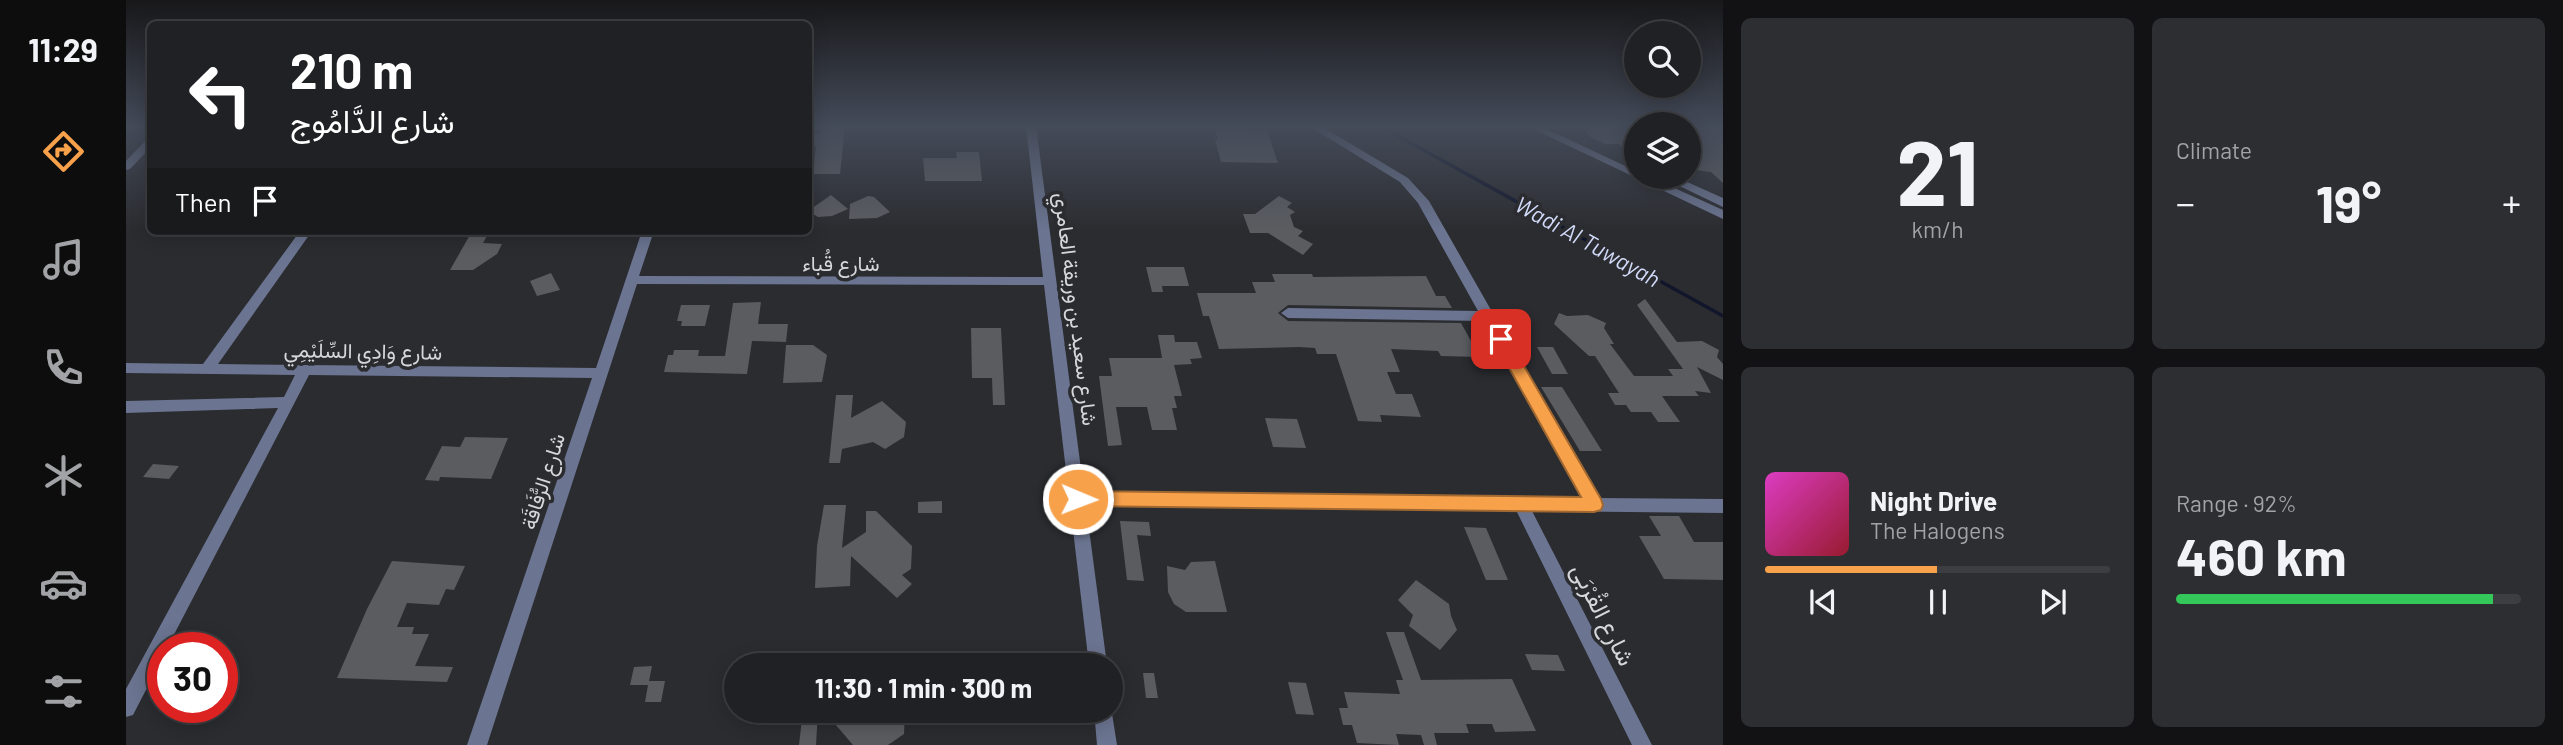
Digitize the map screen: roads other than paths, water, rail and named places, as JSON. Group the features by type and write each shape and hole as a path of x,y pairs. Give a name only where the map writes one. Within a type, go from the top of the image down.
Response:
{"street":[{"name":"شارع سعيد بن وريقة العامري","path":"1035,161 1097,653"},
{"path":"1373,161 1415,190 1594,505"},
{"path":"1608,161 1624,169"},
{"path":"1614,164 1624,161"},
{"path":"1666,189 1723,215"},
{"path":"1693,189 1723,203"},
{"path":"207,369 303,235"},
{"name":"شارع الرُّفَاقَة","path":"477,745 647,235"},
{"name":"شارع قُباء","path":"632,280 1050,281"},
{"path":"1288,313 1487,316"},
{"name":"شارع وَادِي السِّلَيْمِي","path":"126,368 600,373"},
{"path":"126,708 305,370"},
{"path":"126,407 288,402"},
{"path":"1078,499 1723,506"},
{"name":"شارع القُرْبَى","path":"1521,505 1643,745"},
{"path":"1104,723 1107,745"}],"waterway":[{"name":"Wadi Al Tuwayah","path":"1443,161 1723,316"}]}
